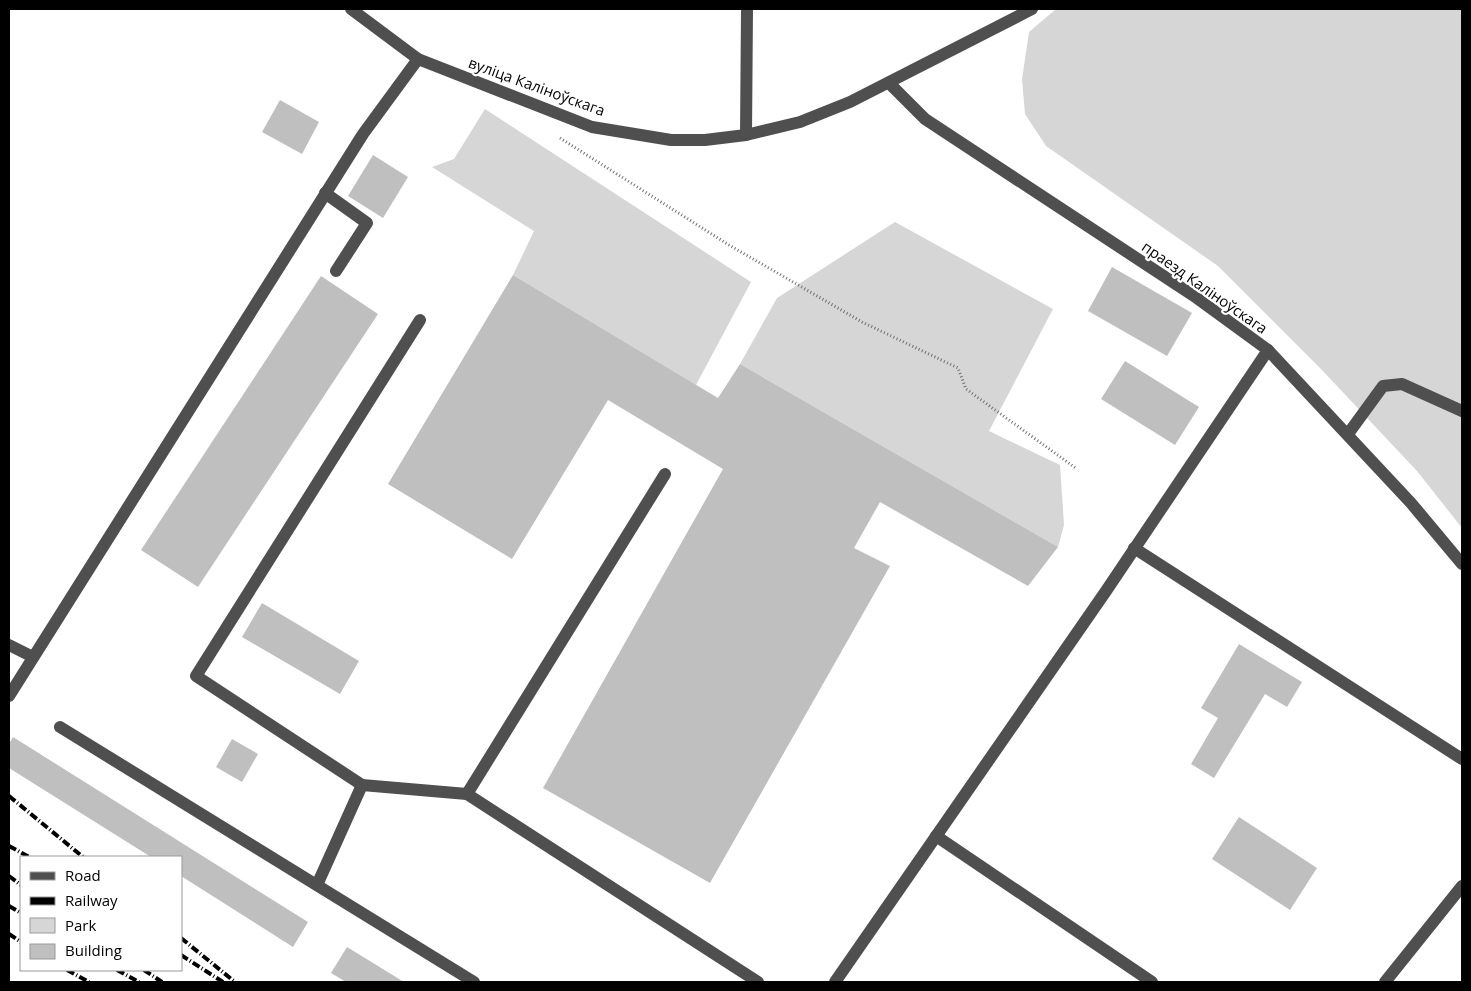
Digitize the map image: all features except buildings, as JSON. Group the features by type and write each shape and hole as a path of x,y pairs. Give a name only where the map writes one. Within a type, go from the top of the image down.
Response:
{"street":[{"name":"вуліца Каліноўскага","path":"351,9 418,59 592,127 672,140 705,140 746,135 800,122 888,83 1032,9"},
{"path":"746,135 747,9"},
{"path":"9,696 381,107 418,59"},
{"name":"праезд Каліноўскага","path":"888,83 925,119 1194,296 1268,350 1411,503 1462,564"},
{"path":"326,193 367,222 336,271"},
{"path":"420,320 196,676 362,785 467,794 758,982"},
{"path":"835,982 1268,350"},
{"path":"1348,434 1383,386 1402,384 1462,411"},
{"path":"467,794 665,474"},
{"path":"1134,548 1462,759"},
{"path":"9,645 33,657"},
{"path":"60,727 474,982"},
{"path":"317,885 362,785"},
{"path":"936,836 1152,982"},
{"path":"1384,982 1462,886"}],"path":[{"path":"552,133 729,244 862,322 958,368 966,389 1077,469"}],"green space":[{"path":"1056,9 1462,9 1462,528 1417,471 1321,369 1218,266 1046,146 1025,114 1022,79 1029,32"},
{"path":"485,109 751,282 696,385 513,275 534,231 432,167 454,159"},
{"path":"895,222 1053,309 989,431 1060,465 1064,525 1058,547 740,364 777,298"}],"railway":[{"path":"9,796 82,856"},
{"path":"9,846 27,856"},
{"path":"9,876 20,884"},
{"path":"9,906 20,912"},
{"path":"9,934 20,941"},
{"path":"182,939 235,982"},
{"path":"182,956 223,982"},
{"path":"69,971 89,982"},
{"path":"119,971 139,982"},
{"path":"146,971 162,982"}]}
